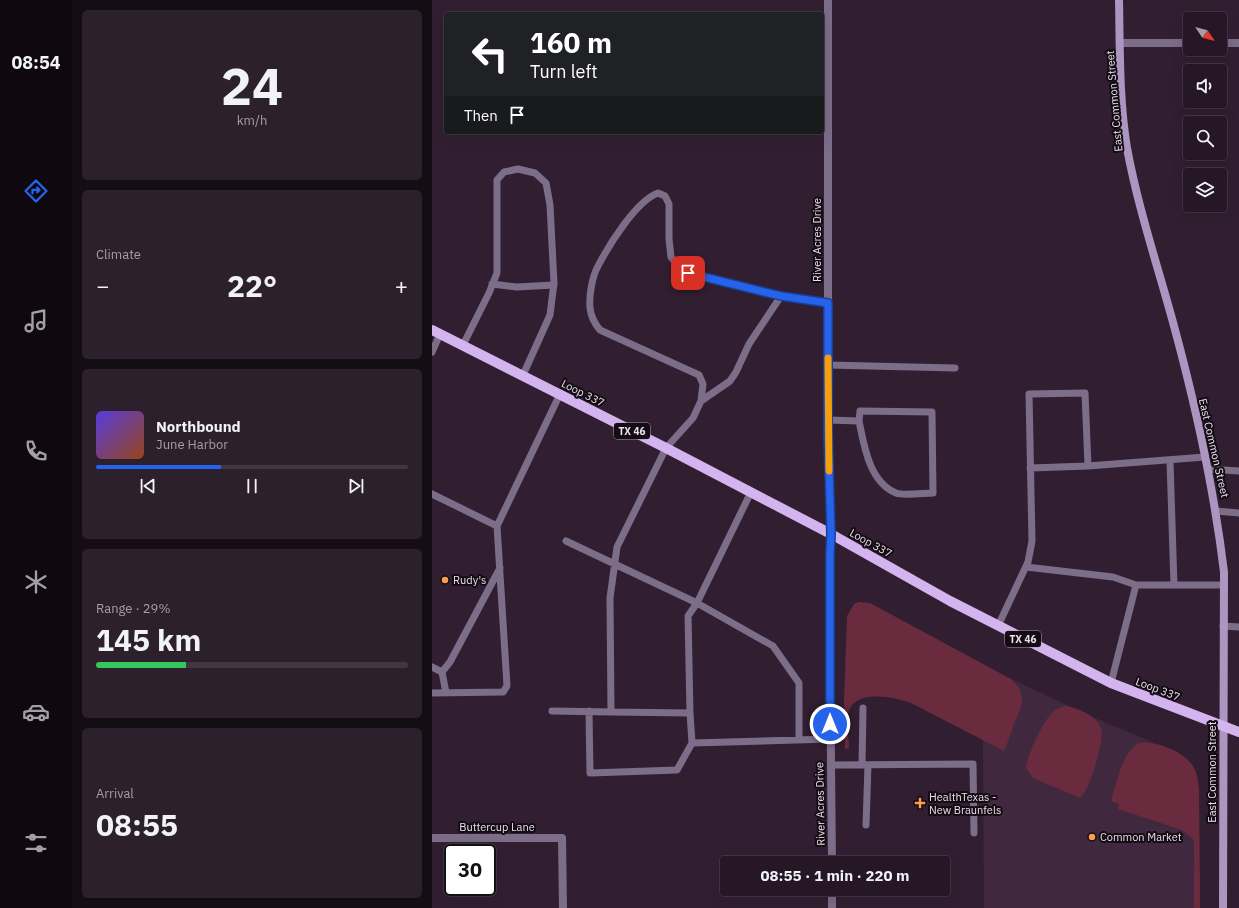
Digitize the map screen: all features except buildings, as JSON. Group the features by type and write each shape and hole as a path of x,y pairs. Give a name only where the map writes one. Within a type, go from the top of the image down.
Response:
{"main road":[{"name":"East Common Street","path":"1119,0 1120,43 1127,147 1142,210 1174,328 1208,469 1216,512 1224,572 1224,908"},
{"name":"Loop 337","path":"436,332 751,492 831,534 998,626 1111,683 1239,732"}],"street":[{"name":"River Acres Drive","path":"828,0 828,420 831,534 830,739 832,856"},
{"path":"1120,43 1183,43"},
{"path":"1227,43 1239,43"},
{"name":"Buttercup Lane","path":"432,838 562,838 563,908"},
{"path":"832,896 832,908"}],"lane":[{"path":"463,345 497,273 497,180 504,172 518,169 535,173 546,183 550,205 554,285 550,315 523,375"},
{"path":"611,712 610,598 617,547 666,448 693,418 702,401 703,384 699,374 600,330 594,322 590,308 592,283 598,266 633,214 649,196 658,193 666,196 669,204 669,239 671,257 679,267 700,277 781,296 828,303"},
{"path":"492,284 517,287 554,285"},
{"path":"702,401 730,381 736,372 749,344 781,296"},
{"path":"432,352 436,332"},
{"path":"828,365 955,368"},
{"path":"998,626 1026,567 1032,541 1029,394 1085,393 1088,466"},
{"path":"432,693 503,692 507,686 497,526 560,394"},
{"path":"860,412 932,412 933,493 896,494 881,483 866,453 860,421 860,412"},
{"path":"828,420 860,421"},
{"path":"1030,468 1170,461 1205,457"},
{"path":"1170,461 1174,585"},
{"path":"1208,469 1239,471"},
{"path":"589,711 590,774 677,770 692,743 688,616 697,603 751,492"},
{"path":"432,494 497,526"},
{"path":"1216,512 1239,513"},
{"path":"566,541 697,603 773,646 799,683 799,740"},
{"path":"1026,567 1113,577 1136,585 1224,585"},
{"path":"446,693 442,672 450,662 500,568"},
{"path":"1111,683 1136,585"},
{"path":"1223,626 1239,626"},
{"path":"432,667 442,672"},
{"path":"863,708 866,824"},
{"path":"552,711 690,714"},
{"path":"692,743 830,739"},
{"path":"831,765 973,764 974,832"}],"shaded area":[{"path":"859,602 870,603 1011,679 1020,690 1022,700 1004,751 911,703 875,696 858,700 851,706 847,718 849,748 845,749 844,701 847,616 854,604"},
{"name":"Common Market","path":"1011,679 1090,716 1176,752 1191,763 1195,770 1199,789 1200,908 984,908 983,739"},
{"path":"1066,706 1091,716 1099,724 1102,734 1092,776 1084,794 1080,798 1033,778 1026,768 1032,747 1044,723 1048,717 1059,708"},
{"path":"1139,743 1163,746 1179,753 1186,758 1196,772 1199,789 1200,908 1194,908 1194,840 1182,830 1118,809 1119,804 1111,801 1120,769 1128,754"}],"slow traffic":[{"path":"828,358 829,471"}],"place":[{"name":"Rudy's","path":"445,580"},
{"name":"HealthTexas - New Braunfels","path":"920,803"},
{"name":"Common Market","path":"1092,837"}],"route":[{"path":"688,273 781,296 828,303 828,434 831,534 830,724"}]}
